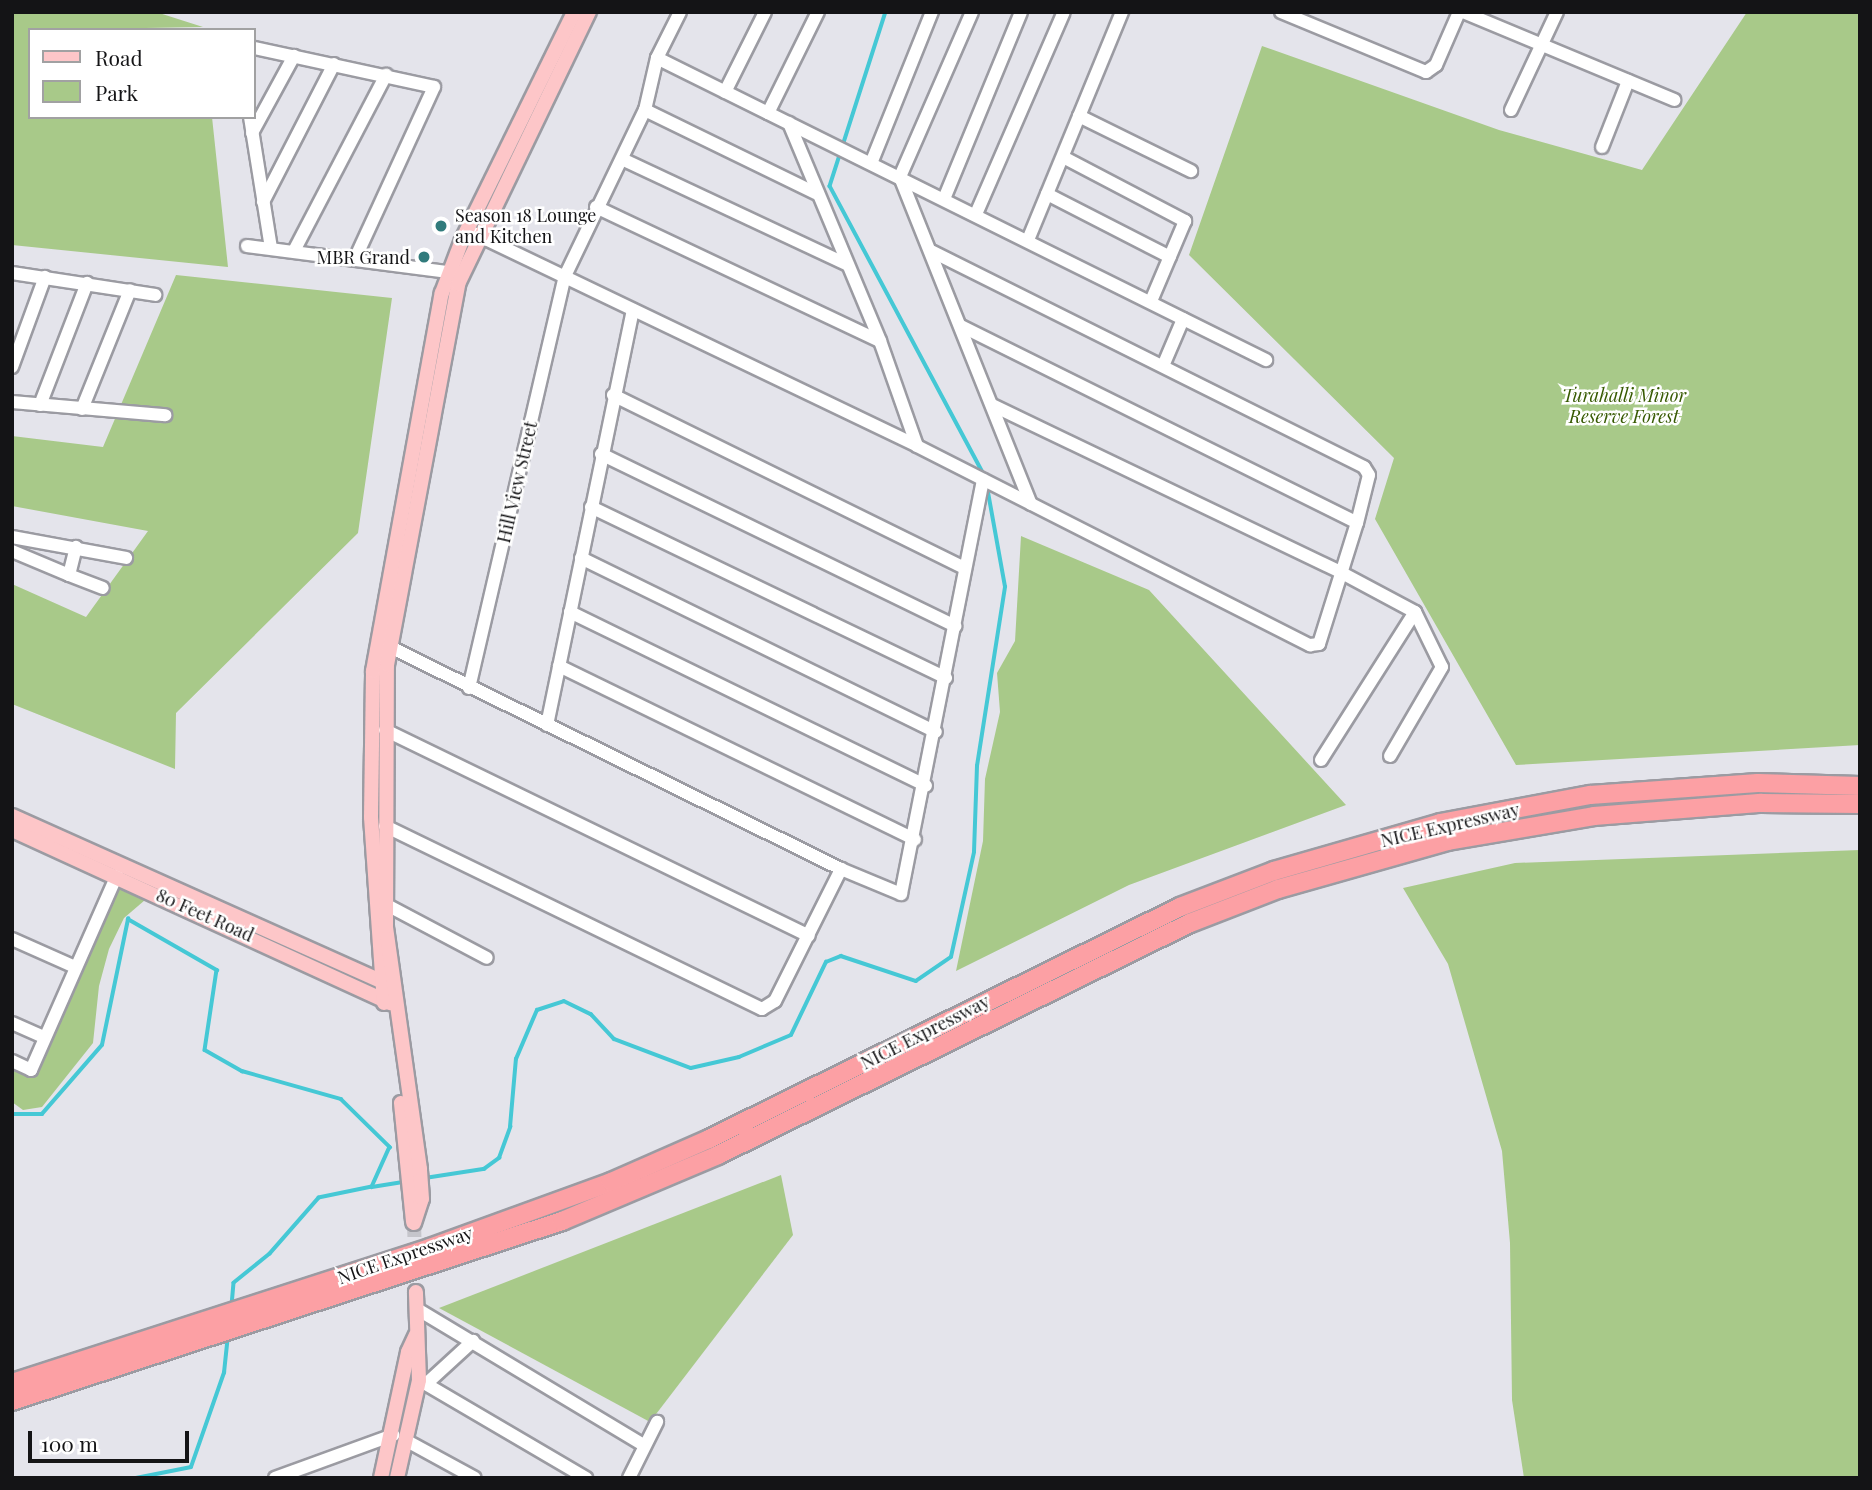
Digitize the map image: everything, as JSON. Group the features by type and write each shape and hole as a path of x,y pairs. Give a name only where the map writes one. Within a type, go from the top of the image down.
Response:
{"highway":[{"name":"NICE Expressway","path":"12,1401 210,1328 245,1307 430,1248 611,1182 709,1139 1180,907 1274,871 1440,823 1590,796 1758,783 1860,786"},
{"name":"NICE Expressway","path":"12,1383 210,1328 240,1327 562,1221 718,1156 1190,923 1278,889 1447,841 1594,816 1760,803 1860,804"}],"main road":[{"path":"415,1199 386,984 371,817 372,684 385,644 450,313 472,233 574,12"},
{"path":"386,984 385,644 448,272 472,233 589,12"},
{"name":"80 Feet Road","path":"12,816 386,984"},
{"name":"80 Feet Road","path":"12,830 117,875 389,1002"},
{"path":"381,1478 422,1382 421,1354 416,1335 416,1292"},
{"path":"397,1478 408,1352 416,1335"}],"street":[{"name":"Hill View Street","path":"469,688 565,276 645,110 657,58 680,12"},
{"path":"725,92 765,12"},
{"path":"768,113 818,12"},
{"path":"872,161 932,12"},
{"path":"972,12 900,177 1031,504"},
{"path":"944,199 1021,12"},
{"path":"976,214 1064,12"},
{"path":"1028,240 1122,12"},
{"path":"1281,12 1426,72 1436,65 1461,12 1674,100"},
{"path":"1511,110 1557,12"},
{"path":"256,48 431,84 435,88 355,259"},
{"path":"252,134 294,57"},
{"path":"657,58 872,161 1266,360"},
{"path":"263,202 334,64"},
{"path":"294,251 386,75"},
{"path":"1602,147 1628,81"},
{"path":"645,110 817,194"},
{"path":"1079,116 1191,171"},
{"path":"250,119 271,248"},
{"path":"789,123 880,341 918,446"},
{"path":"1063,156 1185,220 1151,301"},
{"path":"622,159 846,264"},
{"path":"1047,194 1170,257"},
{"path":"596,207 880,341"},
{"path":"472,233 918,446 1310,645 1320,642 1357,523 1369,475 1364,467 932,252"},
{"path":"247,246 448,272"},
{"path":"12,273 155,295"},
{"path":"12,367 45,277"},
{"path":"40,405 87,283"},
{"path":"82,409 130,290"},
{"path":"547,725 613,396 634,310"},
{"path":"1163,366 1183,319"},
{"path":"961,326 1357,523"},
{"path":"613,396 965,568"},
{"path":"12,402 165,415"},
{"path":"992,405 1342,573 1415,612 1441,667 1390,756"},
{"path":"601,454 955,626"},
{"path":"385,644 469,688 841,869 901,894 926,786 983,480"},
{"path":"591,507 946,678"},
{"path":"12,537 126,558"},
{"path":"69,575 76,547"},
{"path":"12,551 103,588"},
{"path":"581,558 936,732"},
{"path":"570,612 926,786"},
{"path":"1321,760 1415,612"},
{"path":"559,666 915,840"},
{"path":"385,730 808,936"},
{"path":"385,826 762,1009 774,1003 841,869"},
{"path":"12,1062 31,1070 43,1037 117,875"},
{"path":"385,904 487,958"},
{"path":"12,939 75,967"},
{"path":"12,1023 43,1037"},
{"path":"417,1309 643,1445"},
{"path":"473,1341 422,1382 586,1478"},
{"path":"629,1478 643,1445 657,1422"},
{"path":"275,1478 400,1438 475,1478"}],"green space":[{"path":"12,12 156,12 203,27 28,28 28,119 212,119 228,267 12,245"},
{"name":"Turahalli Minor Reserve Forest","path":"1747,12 1860,12 1860,745 1516,765 1375,519 1394,458 1189,255 1262,46 1499,130 1642,170"},
{"path":"176,275 392,298 358,533 176,713 175,769 12,704 12,584 86,617 148,531 12,506 12,436 103,447"},
{"path":"1021,536 1149,590 1346,805 1129,885 956,971 983,841 985,779 1000,712 997,673 1015,641"},
{"path":"1860,850 1860,1478 1524,1478 1512,1400 1510,1243 1502,1151 1448,964 1403,888 1515,863"},
{"path":"117,886 145,900 124,918 109,949 99,986 93,1043 42,1107 23,1110 12,1102 12,1067 35,1077"},
{"path":"781,1175 793,1235 650,1422 439,1308"}],"waterway":[{"path":"886,12 830,186 985,476"},
{"path":"425,1178 484,1169 499,1158 510,1127 516,1059 537,1010 564,1001 591,1014 614,1039 691,1068 739,1057 791,1035 826,962 841,956 916,981 951,957 974,852 977,766 1005,587 987,487"},
{"path":"12,1114 42,1114 102,1045 128,919 217,970 205,1050 242,1071 341,1099 390,1147 372,1187 319,1198 270,1254 234,1283 232,1305"},
{"path":"372,1187 403,1182"},
{"path":"136,1478 191,1467 224,1373 228,1337"}],"tunnel":[{"path":"414,1223 416,1292"}],"place":[{"name":"Season 18 Lounge and Kitchen","path":"441,226"},
{"name":"MBR Grand","path":"424,257"}]}
